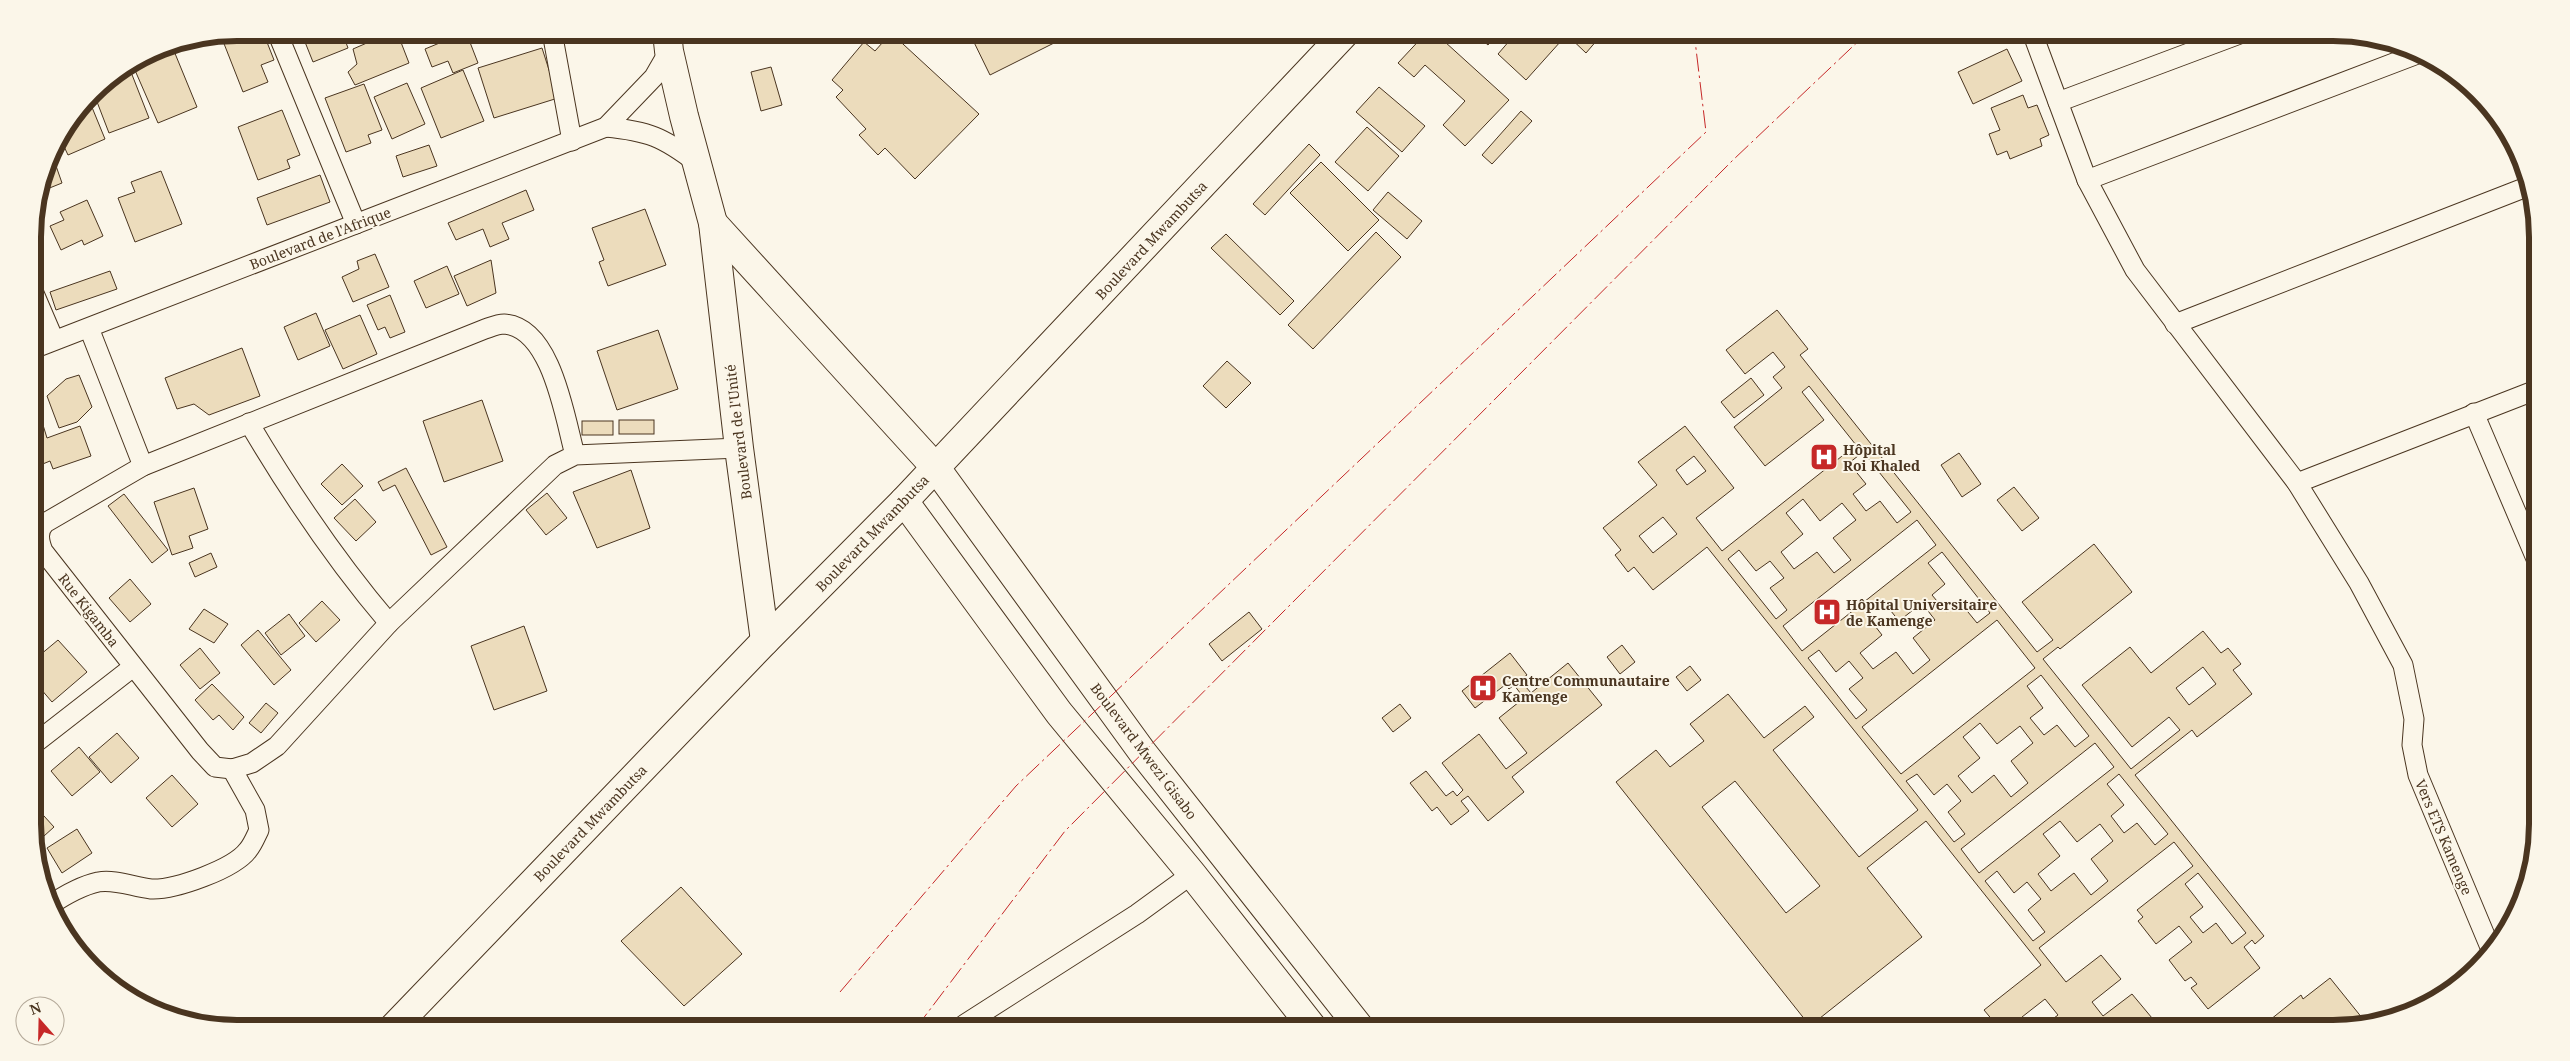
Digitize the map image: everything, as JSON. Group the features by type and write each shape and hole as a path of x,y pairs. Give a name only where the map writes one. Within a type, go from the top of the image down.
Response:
{"main road":[{"name":"Boulevard Mwambutsa","path":"401,1020 765,641 936,468 1338,41"},
{"name":"Boulevard de l'Unité","path":"668,42 713,223 739,448 765,641"},
{"name":"Boulevard de l'Unité","path":"713,223 936,468"},
{"name":"Boulevard Mwezi Gisabo","path":"936,468 1143,753 1354,1020"},
{"path":"904,501 1059,713 1192,874 1307,1020"}],"street":[{"path":"280,41 356,224"},
{"path":"554,41 572,140"},
{"name":"Vers ETS Kamenge","path":"2035,41 2087,180 2135,270 2297,483 2359,584 2403,665 2414,719 2412,746 2418,775 2488,943"},
{"path":"2058,102 2221,41"},
{"name":"Boulevard de l'Afrique","path":"606,128 654,77 668,42"},
{"path":"2087,180 2410,57"},
{"name":"Boulevard de l'Afrique","path":"41,346 606,128 639,130 656,136 672,144 697,163"},
{"path":"2175,324 2523,189"},
{"path":"41,309 54,340"},
{"name":"Rue Kigamba","path":"41,527 143,466 478,331 503,324 520,328 536,343 550,366 575,455"},
{"path":"89,328 143,466"},
{"path":"2297,483 2529,393"},
{"path":"2474,413 2529,541"},
{"path":"249,424 297,502 329,549 389,623"},
{"path":"57,901 72,891 99,882 127,883 149,889 170,888 190,882 225,867 248,851 259,830 254,810 232,769 252,762 277,746 389,623 484,534 540,477 555,466 575,455 739,448"},
{"name":"Rue Kigamba","path":"41,543 43,551 133,667 215,767 232,769"},
{"path":"41,739 133,667"},
{"path":"971,1020 1137,914 1192,874"}],"building":[{"path":"267,41 274,60 261,65 268,82 243,92 223,42"},
{"path":"305,41 345,41 348,48 313,62"},
{"path":"371,41 400,41 409,63 355,85 348,72 357,64 353,49"},
{"path":"444,41 469,41 478,63 453,73 448,61 432,67 425,49"},
{"path":"884,41 900,41 979,114 915,179 885,148 878,155 859,135 866,129 836,97 843,90 832,80 864,42 875,51"},
{"path":"973,41 1058,41 990,75"},
{"path":"1419,41 1444,41 1509,100 1465,146 1443,125 1465,101 1425,65 1414,77 1398,63"},
{"path":"1483,41 1491,41 1488,45"},
{"path":"1509,41 1561,41 1526,80 1498,54"},
{"path":"1573,41 1596,41 1586,53"},
{"path":"542,48 558,98 494,118 478,68"},
{"path":"2007,49 2022,81 1973,104 1958,72"},
{"path":"174,52 197,107 158,123 135,70 148,62"},
{"path":"771,67 782,105 761,111 751,72"},
{"path":"463,70 484,121 441,138 421,88"},
{"path":"131,72 149,118 109,133 97,101"},
{"path":"407,83 425,124 392,139 374,97"},
{"path":"364,84 382,130 368,135 371,143 346,152 325,98"},
{"path":"1379,87 1425,126 1402,152 1356,112"},
{"path":"2023,95 2028,108 2037,105 2049,135 2040,139 2042,146 2010,159 2007,151 1997,155 1989,134 2000,130 1991,108"},
{"path":"92,106 105,139 68,155 63,145 74,128"},
{"path":"282,110 300,155 287,160 290,168 258,180 238,127"},
{"path":"1521,111 1532,121 1492,164 1482,155"},
{"path":"1367,127 1399,156 1368,191 1335,162"},
{"path":"1309,144 1320,155 1265,215 1253,204"},
{"path":"429,145 437,166 403,177 396,156"},
{"path":"1321,162 1379,220 1348,251 1290,193"},
{"path":"55,164 62,183 47,189"},
{"path":"161,171 182,224 135,242 118,198 135,192 131,182"},
{"path":"320,175 330,202 267,225 257,198"},
{"path":"526,190 534,210 502,223 509,239 490,247 483,229 456,240 448,223"},
{"path":"1388,192 1422,221 1407,239 1373,210"},
{"path":"87,200 103,236 84,245 82,240 61,250 50,226 64,220 60,212"},
{"path":"645,209 666,265 608,286 599,262 604,260 592,228"},
{"path":"1376,232 1401,257 1313,349 1288,325"},
{"path":"1226,234 1294,301 1280,315 1211,248"},
{"path":"375,254 389,287 353,302 342,277 359,269 357,261"},
{"path":"491,260 496,293 467,306 454,276"},
{"path":"447,266 459,294 426,308 414,281"},
{"path":"110,271 117,289 56,310 50,292"},
{"path":"390,295 405,332 390,338 385,327 378,330 367,305"},
{"path":"1777,310 1808,349 1800,355 2037,652 2053,640 2022,602 2094,544 2132,592 2060,649 2058,647 2043,659 2131,769 2180,730 2169,717 2132,747 2082,685 2130,647 2151,673 2203,631 2221,653 2228,648 2241,664 2233,670 2252,694 2197,737 2192,730 2135,775 2264,936 2255,944 2252,940 2244,947 2260,968 2208,1009 2191,988 2197,984 2191,977 2185,981 2169,960 2192,942 2179,926 2156,944 2138,921 2143,917 2137,910 2193,866 2174,842 2039,948 2066,982 2101,955 2121,979 2092,1002 2103,1016 2132,994 2152,1018 2149,1020 2051,1020 2058,1015 2045,999 2022,1017 2024,1020 1992,1020 1984,1010 2041,965 1926,821 1867,868 1922,937 1818,1020 1805,1020 1616,782 1656,750 1670,767 1704,741 1690,724 1728,694 1764,738 1805,706 1814,717 1773,750 1859,857 1918,810 1707,547 1653,590 1634,567 1628,572 1615,555 1621,550 1603,528 1657,485 1638,462 1685,426 1734,488 1696,518 1722,551 1856,445 1809,386 1802,392 1824,420 1765,466 1734,427 1782,388 1773,377 1785,367 1773,352 1745,374 1726,350","holes":["1863,452 1911,512 1897,523 1880,501 1866,511 1853,494 1866,484 1849,463","1694,456 1706,471 1687,485 1676,470","1803,499 1820,521 1842,503 1856,520 1833,538 1851,560 1834,573 1817,552 1794,569 1781,552 1803,534 1786,513","1663,517 1677,534 1653,553 1639,536","1917,520 1936,545 1802,651 1783,626","1739,550 1756,571 1770,561 1784,578 1770,588 1787,610 1776,619 1728,559","1942,552 1990,613 1977,623 1959,601 1946,612 1932,595 1945,584 1928,563","1882,600 1899,621 1922,603 1935,620 1913,638 1930,660 1913,674 1896,652 1873,669 1860,653 1882,635 1865,613","1997,620 2035,668 1901,774 1862,727","1819,650 1836,672 1849,661 1863,678 1849,689 1867,710 1856,719 1808,658","2203,667 2216,684 2189,705 2176,688","2041,675 2089,736 2075,747 2057,725 2044,735 2030,718 2043,708 2027,686","1980,723 1997,744 2020,726 2033,743 2011,761 2028,783 2011,797 1994,775 1972,793 1958,776 1980,758 1963,737","2095,743 2114,767 1979,873 1961,849","1917,774 1934,795 1947,784 1961,801 1948,812 1965,834 1954,842 1906,781","2119,774 2168,834 2155,845 2137,823 2124,833 2111,816 2124,805 2107,784","1735,781 1820,886 1786,913 1702,807","2060,821 2077,842 2100,824 2113,841 2091,859 2108,881 2091,895 2074,873 2051,891 2038,874 2060,856 2043,834","1997,871 2014,893 2027,882 2041,899 2028,910 2045,932 2033,941 1985,881","2198,873 2246,933 2232,944 2216,923 2203,933 2190,917 2203,907 2185,884"]},
{"path":"316,313 330,346 298,360 284,327"},
{"path":"360,315 377,354 343,369 325,330"},
{"path":"658,330 678,389 617,410 597,351"},
{"path":"242,348 260,396 209,415 194,404 177,409 165,378"},
{"path":"1227,361 1251,383 1226,408 1203,386"},
{"path":"79,375 92,407 77,422 59,428 47,396 66,379"},
{"path":"1751,378 1764,395 1734,418 1721,402"},
{"path":"482,400 503,461 444,482 423,421"},
{"path":"619,420 654,420 654,434 619,434"},
{"path":"582,421 613,421 613,435 582,435"},
{"path":"43,425 47,438 80,426 91,456 53,469 50,461 41,465 41,426"},
{"path":"1959,453 1981,484 1962,497 1941,465"},
{"path":"342,464 363,486 342,505 321,484"},
{"path":"406,468 447,547 431,555 395,485 383,491 378,482"},
{"path":"631,470 650,528 597,548 573,492"},
{"path":"2014,487 2039,518 2022,531 1997,500"},
{"path":"194,488 208,529 189,536 193,548 172,555 154,502"},
{"path":"547,493 567,518 546,535 526,510"},
{"path":"124,494 168,550 152,563 108,506"},
{"path":"355,499 376,522 356,541 334,518"},
{"path":"211,553 217,567 195,577 189,563"},
{"path":"130,579 151,604 130,622 109,598"},
{"path":"322,601 340,620 316,642 299,623"},
{"path":"204,609 228,624 214,643 189,629"},
{"path":"1249,612 1262,629 1222,661 1209,644"},
{"path":"289,614 305,636 281,655 265,633"},
{"path":"524,626 547,691 494,710 471,646"},
{"path":"258,630 291,670 274,685 241,645"},
{"path":"58,640 87,672 52,702 41,689 41,654"},
{"path":"1622,645 1635,662 1620,674 1607,657"},
{"path":"200,648 220,673 200,689 180,665"},
{"path":"1510,653 1527,675 1520,680 1531,693 1568,663 1602,705 1512,777 1524,792 1488,821 1468,796 1461,801 1469,811 1451,825 1437,807 1432,811 1410,783 1426,771 1446,796 1453,791 1457,796 1463,790 1442,763 1479,734 1506,769 1527,753 1499,718 1524,698 1514,685 1509,689 1505,685 1475,708 1462,691"},
{"path":"1690,666 1701,680 1687,691 1676,677"},
{"path":"212,684 244,717 233,730 219,715 213,720 195,700"},
{"path":"266,703 278,713 261,733 249,723"},
{"path":"1400,704 1411,718 1393,732 1382,718"},
{"path":"117,733 139,758 111,783 89,757"},
{"path":"79,747 100,772 72,796 51,771"},
{"path":"172,775 198,804 172,827 146,798"},
{"path":"41,813 54,827 42,838"},
{"path":"77,829 92,853 62,873 47,848"},
{"path":"681,887 742,954 684,1006 621,941"},
{"path":"2330,978 2362,1018 2333,1020 2270,1020 2301,995 2303,999"}],"power":[{"path":"840,992 1016,786 1706,132 1695,41"},
{"path":"922,1020 1065,831 1733,160 1859,41"}],"place":[{"name":"Hôpital Roi Khaled","path":"1824,457"},
{"name":"Hôpital Universitaire de Kamenge","path":"1827,612"},
{"name":"Centre Communautaire Kamenge","path":"1483,688"}]}
